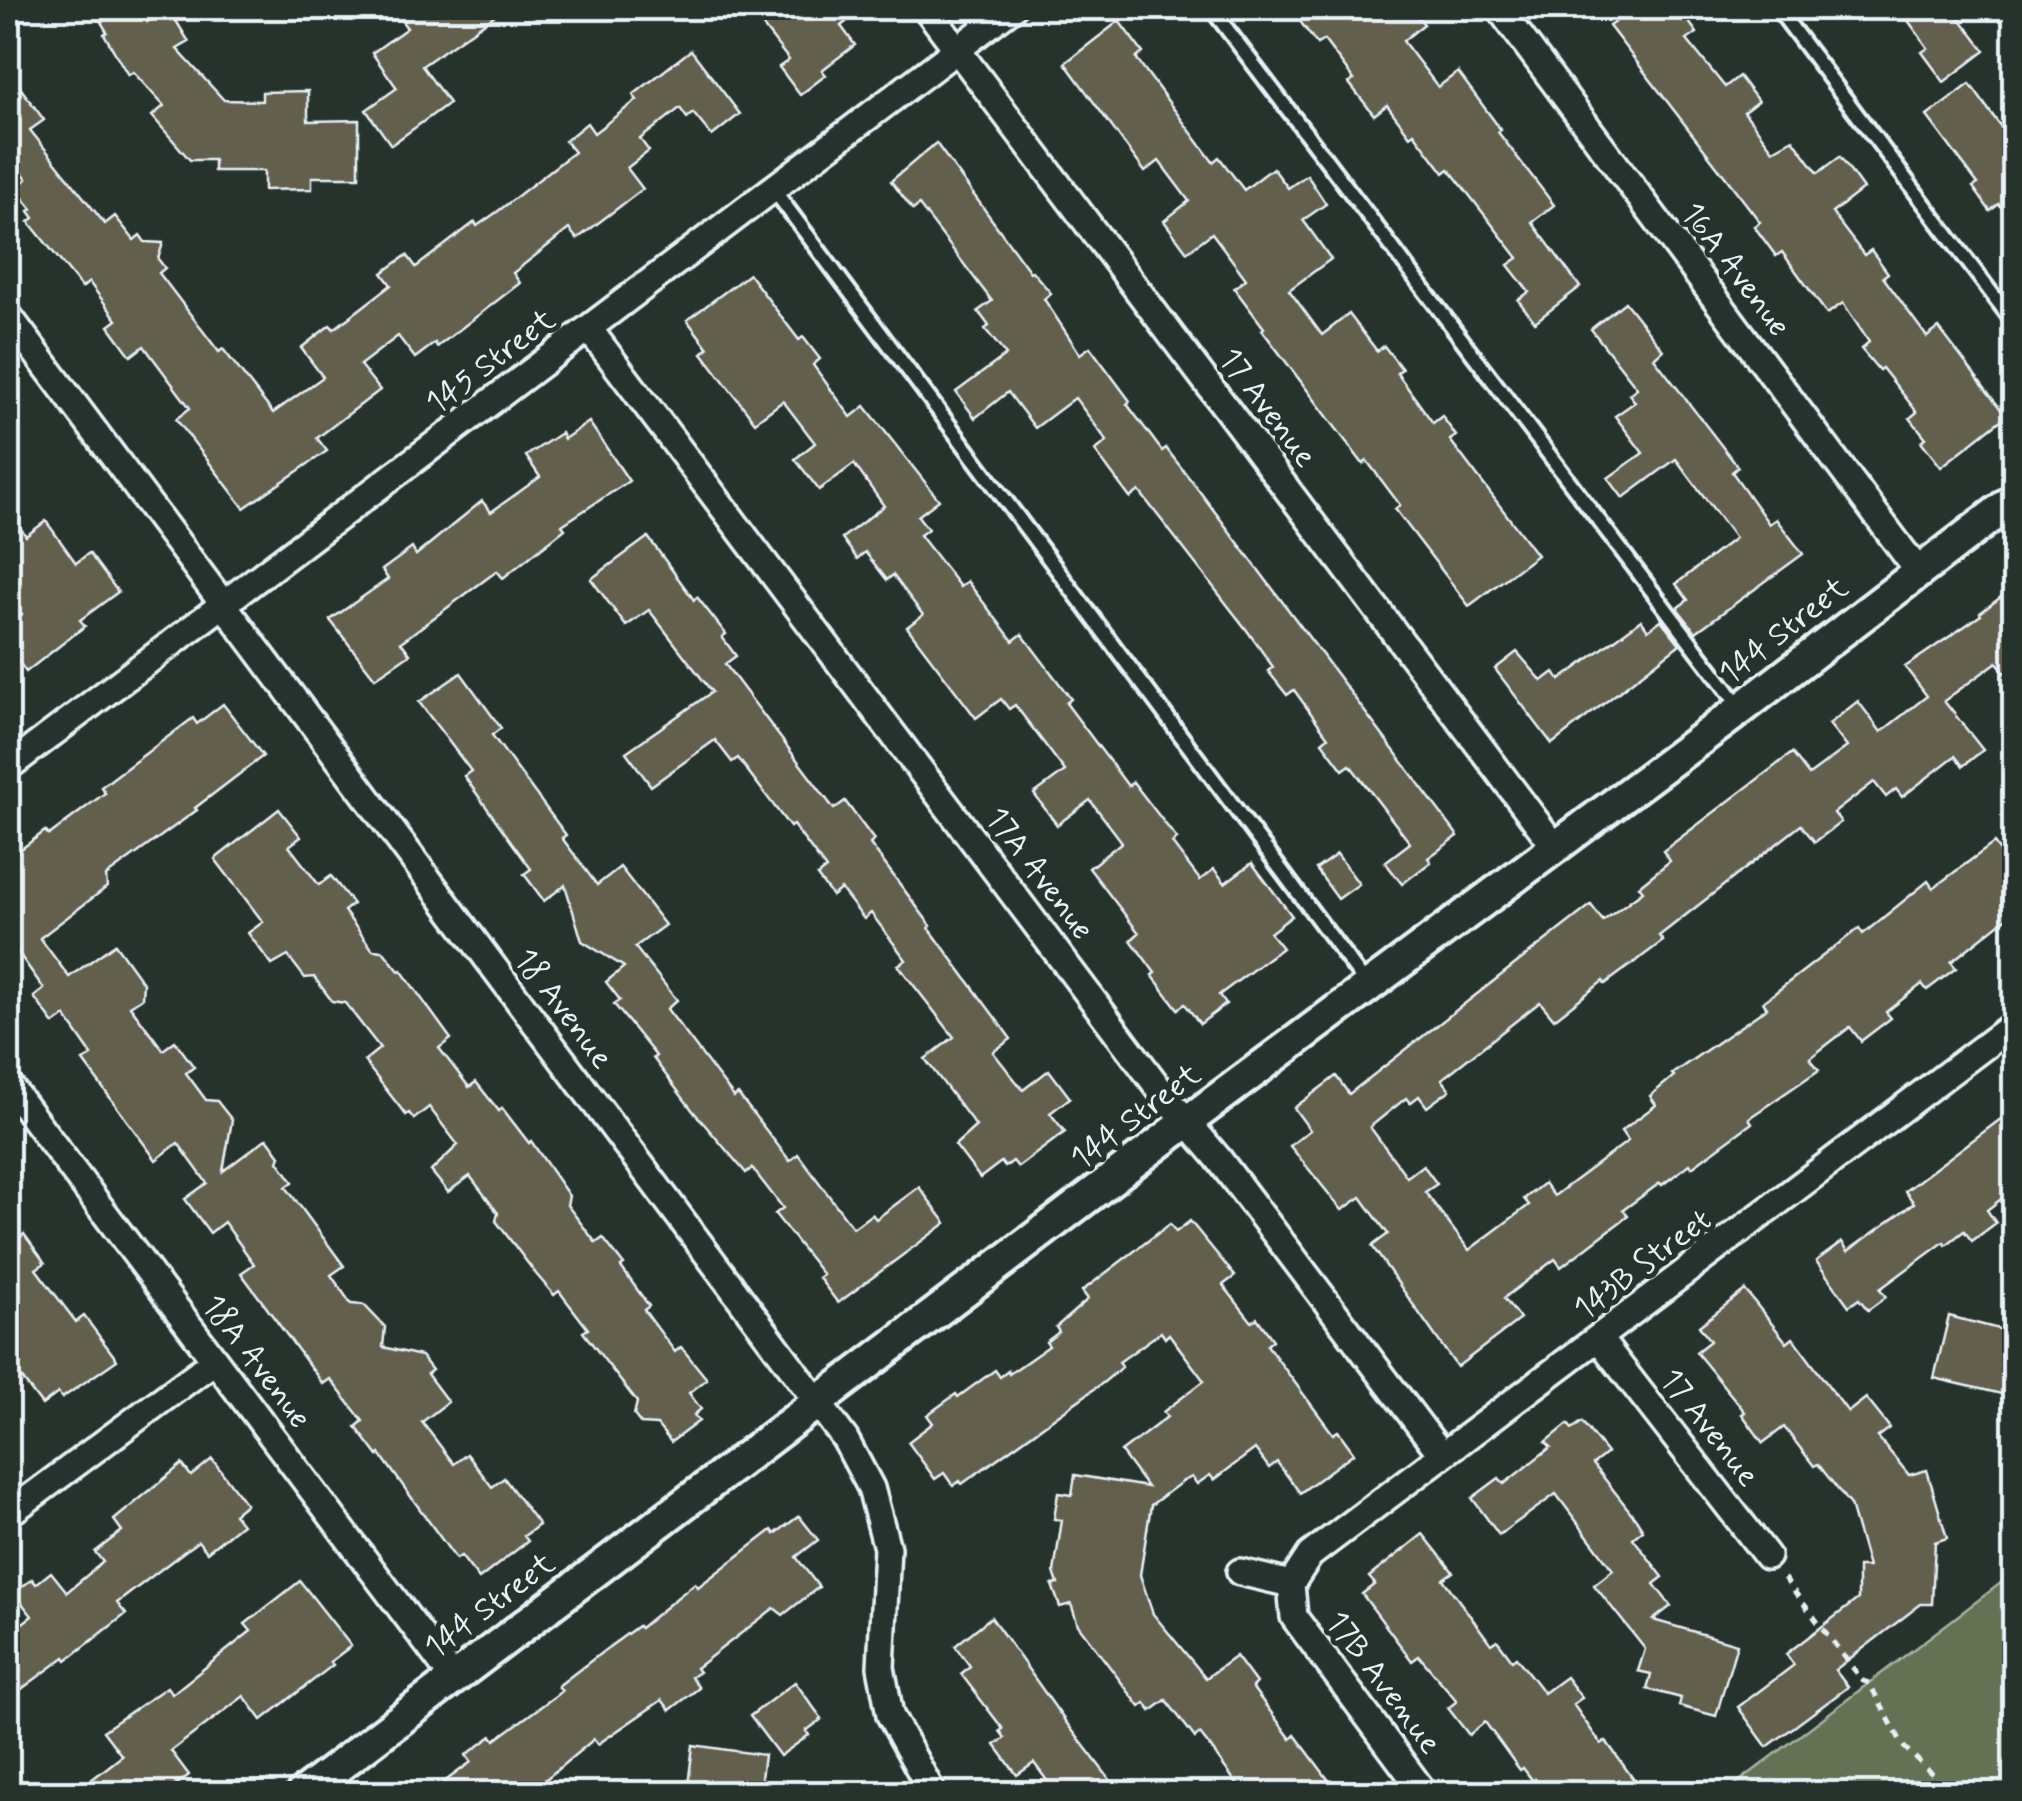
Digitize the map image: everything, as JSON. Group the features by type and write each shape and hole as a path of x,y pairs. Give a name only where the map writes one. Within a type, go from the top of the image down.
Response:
{"street":[{"name":"17 Avenue","path":"926,8 1556,848"},
{"name":"145 Street","path":"8,767 1012,8"},
{"name":"16A Avenue","path":"1499,8 1918,571"},
{"name":"18 Avenue","path":"8,315 845,1439 871,1488 887,1548 881,1668 890,1715 924,1790"},
{"name":"17A Avenue","path":"589,329 1161,1090 1442,1455"},
{"name":"144 Street","path":"302,1794 1188,1121 1742,709 2014,499"},
{"name":"143B Street","path":"1291,1584 1310,1555 2014,1024"},
{"name":"18A Avenue","path":"8,1084 453,1678"},
{"name":"17 Avenue","path":"1599,1339 1767,1556"},
{"path":"8,1514 214,1361"},
{"path":"1240,1572 1291,1584"},
{"name":"17B Avenue","path":"1291,1584 1294,1617 1425,1794"}],"lane":[{"path":"1210,8 1742,709"},
{"path":"1777,8 2014,323"},
{"path":"774,190 1370,989"}],"path":[{"path":"1767,1556 1863,1681 1869,1683 1904,1747 1953,1794"}],"green space":[{"path":"2014,1573 2014,1793 1724,1793"}],"building":[{"path":"93,8 139,8 147,22 169,9 189,42 177,49 224,100 262,101 262,92 308,91 308,121 359,120 359,177 312,177 312,189 264,190 264,171 214,171 214,160 190,160 152,116 164,106 133,72 128,75"},
{"path":"392,8 505,8 422,66 449,103 391,145 366,110 397,88 372,53 407,28"},
{"path":"749,8 834,8 846,22 841,26 855,45 822,70 826,75 800,95 779,67 789,60"},
{"path":"1290,8 1411,8 1424,24 1403,41 1438,87 1458,72 1501,130 1498,132 1554,205 1532,222 1580,287 1535,322 1518,300 1529,292 1508,265 1518,258 1449,169 1444,173 1387,105 1374,115 1349,83 1354,80 1324,40 1317,44"},
{"path":"1610,8 1679,8 1697,33 1687,40 1725,87 1739,76 1758,101 1744,112 1773,150 1793,139 1818,173 1840,157 1863,189 1832,213 1864,255 1871,250 1888,273 1883,277 1927,337 1939,328 2006,416 1941,467 1921,441 1926,438 1910,418 1917,412 1882,368 1879,370 1861,349 1869,342 1843,303 1827,314 1782,252 1776,256 1754,226 1760,222 1609,26 1619,19"},
{"path":"1899,8 1952,8 1985,51 1944,82 1922,52 1928,48"},
{"path":"1119,21 1143,53 1136,58 1213,162 1219,157 1244,190 1273,168 1288,188 1307,175 1326,204 1303,220 1331,259 1289,290 1322,335 1349,314 1377,351 1384,346 1402,369 1397,373 1433,423 1442,416 1456,436 1450,440 1537,555 1469,606 1395,509 1400,505 1367,461 1363,464 1262,330 1234,288 1246,279 1212,233 1187,252 1164,221 1189,201 1159,161 1145,172 1065,63"},
{"path":"691,50 740,114 712,136 693,113 687,118 680,108 640,139 649,151 627,168 643,189 577,239 569,229 513,273 520,283 437,347 435,343 415,358 398,336 360,365 380,390 317,438 327,451 244,508 176,419 190,408 144,346 131,356 109,326 117,320 89,282 82,288 29,222 34,218 29,211 32,209 15,188 27,179 8,153 8,71 44,120 30,130 105,224 115,216 134,240 140,235 145,242 163,243 158,259 165,268 159,273 219,352 223,349 273,413 323,377 301,348 330,325 334,329 391,285 382,273 407,255 416,267 475,222 477,226 497,212 574,152 565,141 587,123 594,133 637,100 633,95"},
{"path":"1970,84 2014,145 2014,225 1999,204 1990,211 1973,187 1978,184 1927,116"},
{"path":"936,143 1030,272 1051,293 1044,299 1080,354 1090,347 1162,451 1166,448 1200,492 1458,836 1402,884 1385,862 1410,843 1350,765 1343,770 1322,742 1328,737 1294,690 1287,695 1268,671 1273,667 1246,629 1139,491 1130,498 1095,451 1107,441 1075,398 1035,428 1008,392 975,418 956,392 1006,355 985,329 989,326 978,311 992,301 919,205 913,210 891,181"},
{"path":"749,274 799,340 803,337 820,359 813,365 851,417 865,406 939,500 918,516 928,529 920,535 960,587 967,581 1013,641 1022,634 1071,699 1066,703 1128,786 1133,782 1177,839 1172,843 1200,880 1214,869 1225,883 1252,863 1292,916 1270,933 1282,948 1219,995 1226,1004 1200,1024 1185,1004 1178,1009 1152,975 1155,973 1131,940 1139,933 1089,868 1122,842 1090,800 1057,825 1034,794 1065,771 1015,705 1009,709 1001,699 976,718 907,627 923,615 893,575 887,580 865,552 857,559 842,538 884,506 854,464 819,490 795,459 815,443 783,401 755,422 702,353 708,348 687,320"},
{"path":"1625,302 1663,350 1654,358 1738,467 1732,472 1769,524 1776,519 1803,554 1696,632 1677,608 1688,600 1676,584 1735,538 1676,459 1623,498 1608,478 1643,453 1615,416 1635,402 1629,394 1637,388 1591,329"},
{"path":"589,422 629,481 562,525 565,529 503,578 497,571 401,642 410,654 375,678 330,620 388,579 382,570 412,548 416,555 482,501 491,512 540,477 526,456 561,433 564,439"},
{"path":"8,511 26,536 46,521 76,563 89,553 118,592 80,620 85,626 26,672 8,647 8,626 22,614 8,596"},
{"path":"648,537 694,600 697,597 726,634 722,637 736,656 725,664 834,809 845,801 874,840 870,844 1011,1039 993,1052 1023,1090 1049,1070 1070,1098 1050,1113 1065,1132 1018,1167 1013,1161 1005,1167 1001,1162 980,1178 955,1145 976,1126 925,1059 954,1037 898,965 906,960 871,913 864,919 841,889 832,896 817,876 826,869 738,758 732,762 715,740 651,786 626,752 712,692 649,610 626,626 591,579"},
{"path":"2014,587 2014,686 1997,662 1944,701 1983,750 1963,766 1955,756 1902,797 1896,789 1886,797 1874,782 1834,813 1841,822 1815,842 1801,825 1659,936 1663,941 1605,984 1603,981 1554,1019 1540,1002 1442,1079 1450,1090 1427,1107 1419,1096 1410,1103 1406,1098 1370,1127 1407,1177 1423,1165 1437,1184 1425,1192 1469,1250 1529,1205 1524,1199 1544,1183 1554,1196 1628,1141 1621,1131 1656,1105 1650,1096 1672,1074 1767,1008 1763,1002 1859,928 1863,934 1928,881 1933,888 1994,843 2014,871 2014,912 1951,962 1956,968 1927,990 1922,984 1886,1012 1891,1018 1861,1041 1850,1027 1810,1058 1819,1070 1749,1118 1752,1123 1623,1210 1628,1216 1561,1267 1555,1259 1504,1298 1520,1319 1457,1367 1372,1246 1388,1234 1361,1197 1342,1210 1290,1146 1310,1130 1294,1108 1336,1076 1349,1094 1591,905 1603,921 1643,891 1639,886 1670,861 1663,851 1792,753 1809,775 1847,747 1829,724 1858,701 1881,732 1927,696 1905,667 1981,615"},
{"path":"1641,620 1648,630 1661,620 1680,644 1552,744 1495,669 1517,652 1542,681 1554,672 1560,680"},
{"path":"461,673 501,728 492,735 566,835 562,838 597,885 620,867 665,925 635,947 677,1000 667,1009 734,1097 738,1094 790,1161 798,1154 853,1228 872,1214 876,1219 919,1187 946,1223 838,1303 819,1278 823,1275 775,1214 783,1208 752,1168 746,1173 693,1111 614,1004 620,1000 606,982 624,967 582,941 565,885 544,901 524,874 531,869 464,776 471,771 419,702"},
{"path":"223,704 263,756 106,876 107,887 40,938 69,977 115,944 143,983 142,998 130,1006 163,1050 175,1041 194,1067 186,1073 206,1100 217,1101 232,1120 223,1171 267,1138 293,1182 286,1187 344,1266 331,1275 351,1304 364,1305 385,1327 383,1347 421,1356 432,1370 427,1374 448,1402 422,1422 454,1464 467,1454 492,1487 504,1478 539,1525 524,1536 528,1541 479,1579 461,1556 456,1559 356,1427 363,1421 330,1379 323,1384 241,1273 254,1264 224,1222 210,1233 185,1199 207,1183 178,1143 156,1160 83,1061 92,1055 65,1016 54,1024 34,997 44,989 8,938 8,859 45,831 49,835 105,793 101,787 193,718 197,724"},
{"path":"279,809 301,837 289,846 319,885 331,876 353,904 344,911 373,950 383,951 401,970 451,1039 439,1048 469,1087 476,1082 531,1141 569,1196 567,1205 596,1243 603,1238 624,1265 621,1267 649,1306 644,1310 675,1352 681,1347 707,1379 689,1393 701,1409 694,1415 699,1421 671,1442 657,1425 641,1424 634,1415 637,1402 583,1332 588,1329 559,1291 554,1295 536,1274 496,1221 498,1213 470,1176 448,1192 431,1171 458,1145 429,1107 414,1119 409,1113 406,1115 364,1061 380,1048 345,1003 332,1001 314,977 305,978 288,956 272,965 248,933 263,922 215,859"},
{"path":"1337,854 1359,884 1338,899 1316,869"},
{"path":"2014,1109 2014,1189 1987,1210 1996,1223 1972,1241 1964,1231 1946,1245 1944,1242 1880,1289 1886,1297 1868,1310 1859,1299 1849,1306 1816,1261 1842,1242 1848,1251 1914,1203 1905,1191"},
{"path":"1190,1221 1235,1276 1223,1285 1252,1322 1257,1318 1273,1340 1267,1345 1333,1434 1338,1431 1354,1453 1300,1493 1277,1462 1269,1468 1255,1449 1214,1480 1210,1475 1197,1484 1192,1477 1183,1481 1151,1505 1140,1575 1153,1614 1206,1678 1236,1656 1256,1683 1252,1687 1291,1739 1295,1735 1339,1794 1244,1794 1200,1734 1195,1738 1166,1700 1151,1711 1145,1703 1140,1707 1078,1625 1071,1604 1060,1607 1052,1585 1058,1584 1054,1572 1062,1520 1054,1519 1058,1493 1072,1495 1075,1475 1147,1487 1121,1452 1167,1417 1163,1412 1204,1381 1169,1334 1165,1338 1161,1332 1119,1362 1122,1367 1104,1382 962,1484 960,1481 953,1486 944,1473 935,1479 908,1442 933,1423 927,1415 956,1394 958,1397 995,1370 1000,1377 1008,1371 1009,1374 1049,1346 1046,1342 1059,1332 1056,1327 1088,1299 1082,1291 1170,1224 1176,1232"},
{"path":"24,1234 45,1263 36,1269 76,1322 84,1316 117,1360 62,1398 58,1393 42,1405 8,1360 8,1247"},
{"path":"1745,1290 1787,1343 1793,1338 1848,1412 1866,1398 1890,1428 1878,1437 1909,1475 1927,1470 1947,1538 1935,1542 1932,1604 1921,1604 1835,1670 1848,1687 1767,1747 1738,1707 1794,1665 1786,1654 1858,1599 1858,1567 1868,1567 1850,1505 1818,1464 1814,1466 1784,1427 1763,1443 1742,1414 1745,1412 1696,1352 1710,1341 1699,1326"},
{"path":"1949,1316 2014,1333 2014,1397 1934,1378"},
{"path":"1582,1422 1607,1453 1593,1464 1643,1530 1633,1538 1663,1577 1654,1584 1671,1606 1653,1620 1737,1644 1716,1716 1679,1706 1681,1698 1647,1689 1651,1674 1638,1671 1645,1649 1594,1585 1613,1570 1556,1494 1499,1535 1472,1498 1499,1478 1504,1484 1551,1447 1546,1442 1568,1424 1572,1429"},
{"path":"212,1459 246,1504 234,1514 242,1524 207,1552 198,1541 117,1603 126,1614 8,1699 8,1634 32,1616 14,1593 32,1579 36,1584 51,1572 67,1592 103,1562 95,1552 122,1531 114,1520 182,1464 191,1476"},
{"path":"799,1516 818,1540 796,1557 819,1587 783,1615 774,1608 696,1668 699,1672 691,1677 699,1688 670,1710 662,1700 598,1744 594,1739 528,1794 428,1794 471,1762 466,1755 492,1736 495,1740 562,1691 558,1686 609,1647 640,1628 695,1583 698,1587 772,1530 775,1534"},
{"path":"1423,1534 1453,1572 1443,1579 1491,1644 1497,1640 1512,1660 1516,1657 1544,1693 1566,1677 1582,1698 1573,1704 1644,1794 1545,1794 1535,1779 1523,1768 1520,1770 1485,1722 1469,1735 1448,1708 1457,1701 1419,1656 1412,1661 1362,1594 1375,1584 1369,1577"},
{"path":"300,1581 351,1646 330,1662 333,1665 262,1720 244,1696 171,1751 189,1775 164,1794 73,1794 122,1756 103,1731 167,1687 172,1694 251,1631 245,1624"},
{"path":"991,1617 1121,1794 1057,1794 1034,1763 1017,1775 995,1745 1005,1738 1000,1731 1003,1729 961,1674 970,1666 955,1646"},
{"path":"795,1682 822,1719 806,1731 809,1735 780,1756 750,1716"},
{"path":"693,1745 764,1755 759,1794 687,1794"}]}
